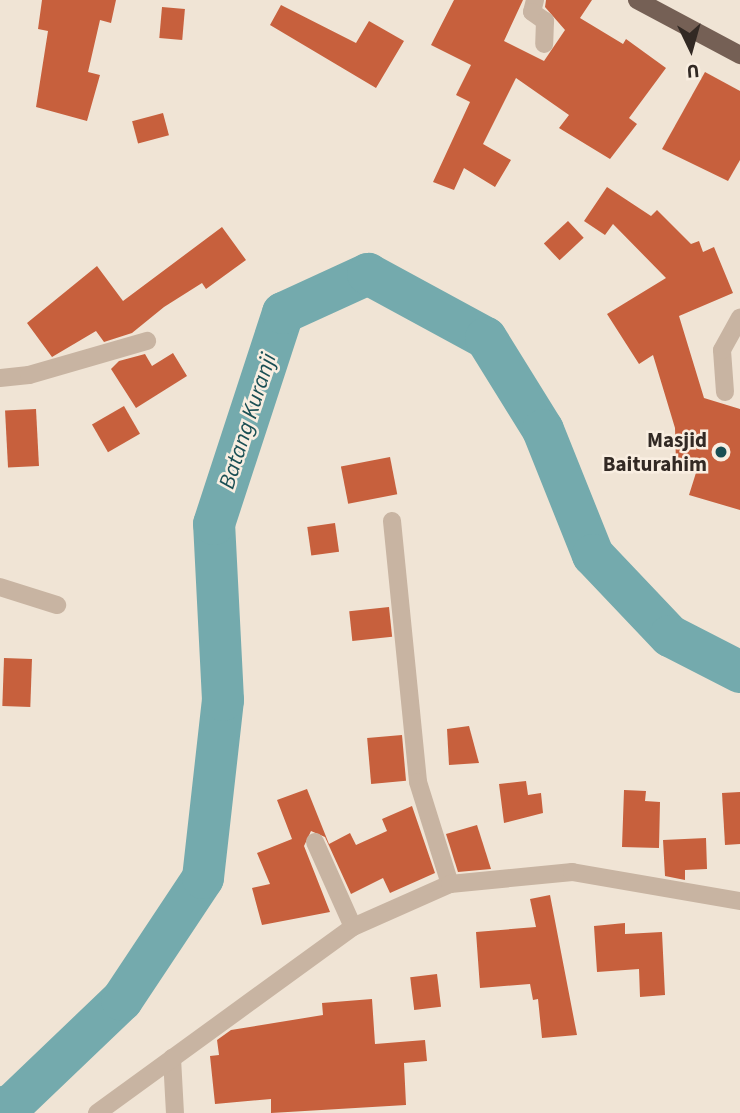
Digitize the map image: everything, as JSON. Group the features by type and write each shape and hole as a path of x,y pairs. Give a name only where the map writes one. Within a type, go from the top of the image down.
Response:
{"main road":[{"path":"637,0 740,55"}],"street":[{"path":"535,0 532,12 545,21 544,44"},
{"path":"725,392 722,350 740,318"},
{"path":"0,378 29,375 147,341"},
{"path":"392,521 418,782 450,884"},
{"path":"0,587 57,606"},
{"path":"315,842 353,927"},
{"path":"96,1113 353,927 450,884 572,872 740,901"},
{"path":"172,1058 175,1113"}],"building":[{"path":"42,0 116,0 111,23 100,20 88,72 100,75 87,121 36,107 48,31 38,29"},
{"path":"454,0 523,0 504,41 544,61 565,30 545,7 546,0 592,0 580,18 623,44 626,39 666,68 629,118 637,124 610,159 559,128 569,115 516,78 483,144 511,160 495,187 464,168 454,190 433,182 470,102 456,95 471,65 431,45"},
{"path":"281,5 356,43 369,21 404,41 376,88 270,25"},
{"path":"162,7 185,9 182,40 159,38"},
{"path":"705,72 740,91 740,160 728,181 662,149"},
{"path":"163,113 169,135 138,143 132,121"},
{"path":"607,187 651,216 657,210 691,244 699,241 703,252 714,247 733,293 679,316 704,398 740,409 740,510 689,495 700,460 676,463 675,428 653,355 639,364 607,314 666,278 613,224 605,235 584,221"},
{"path":"568,221 584,238 560,260 544,244"},
{"path":"222,227 246,260 206,289 202,283 164,307 132,333 104,342 96,331 52,357 27,323 97,266 123,301"},
{"path":"173,353 187,376 136,408 111,369 119,361 145,354 152,366"},
{"path":"124,406 140,434 108,452 92,424"},
{"path":"36,409 39,466 8,468 5,411"},
{"path":"390,457 397,494 348,504 341,467"},
{"path":"335,523 339,552 311,556 307,527"},
{"path":"389,607 392,637 352,641 349,611"},
{"path":"4,658 32,659 30,707 2,706"},
{"path":"469,726 479,763 449,765 447,729"},
{"path":"402,735 406,781 371,784 367,738"},
{"path":"526,781 528,795 541,793 543,813 504,823 499,784"},
{"path":"307,789 329,844 350,833 356,845 387,831 382,819 412,806 435,873 390,893 383,878 351,894 325,837 311,831 304,846 330,912 262,925 252,888 270,884 257,853 292,839 277,800"},
{"path":"624,790 646,791 645,801 660,802 659,848 622,847"},
{"path":"740,792 740,844 725,845 722,793"},
{"path":"477,825 491,869 458,872 446,834"},
{"path":"706,838 707,869 685,870 685,880 665,876 663,840"},
{"path":"550,895 577,1035 542,1038 538,999 533,1000 530,984 480,988 476,932 536,927 530,899"},
{"path":"625,923 625,934 662,932 665,995 640,997 639,969 597,972 594,926"},
{"path":"437,974 441,1007 414,1010 410,977"},
{"path":"372,999 375,1044 425,1040 427,1061 404,1063 406,1105 271,1113 271,1099 215,1104 210,1056 219,1055 217,1040 231,1030 323,1015 322,1003"}],"waterway":[{"name":"Batang Kuranji","path":"0,1108 12,1105 122,1000 203,878 223,700 214,524 283,313 368,274 486,338 543,430 593,555 670,636 740,672"}],"place":[{"name":"Masjid Baiturahim","path":"721,452"}]}
